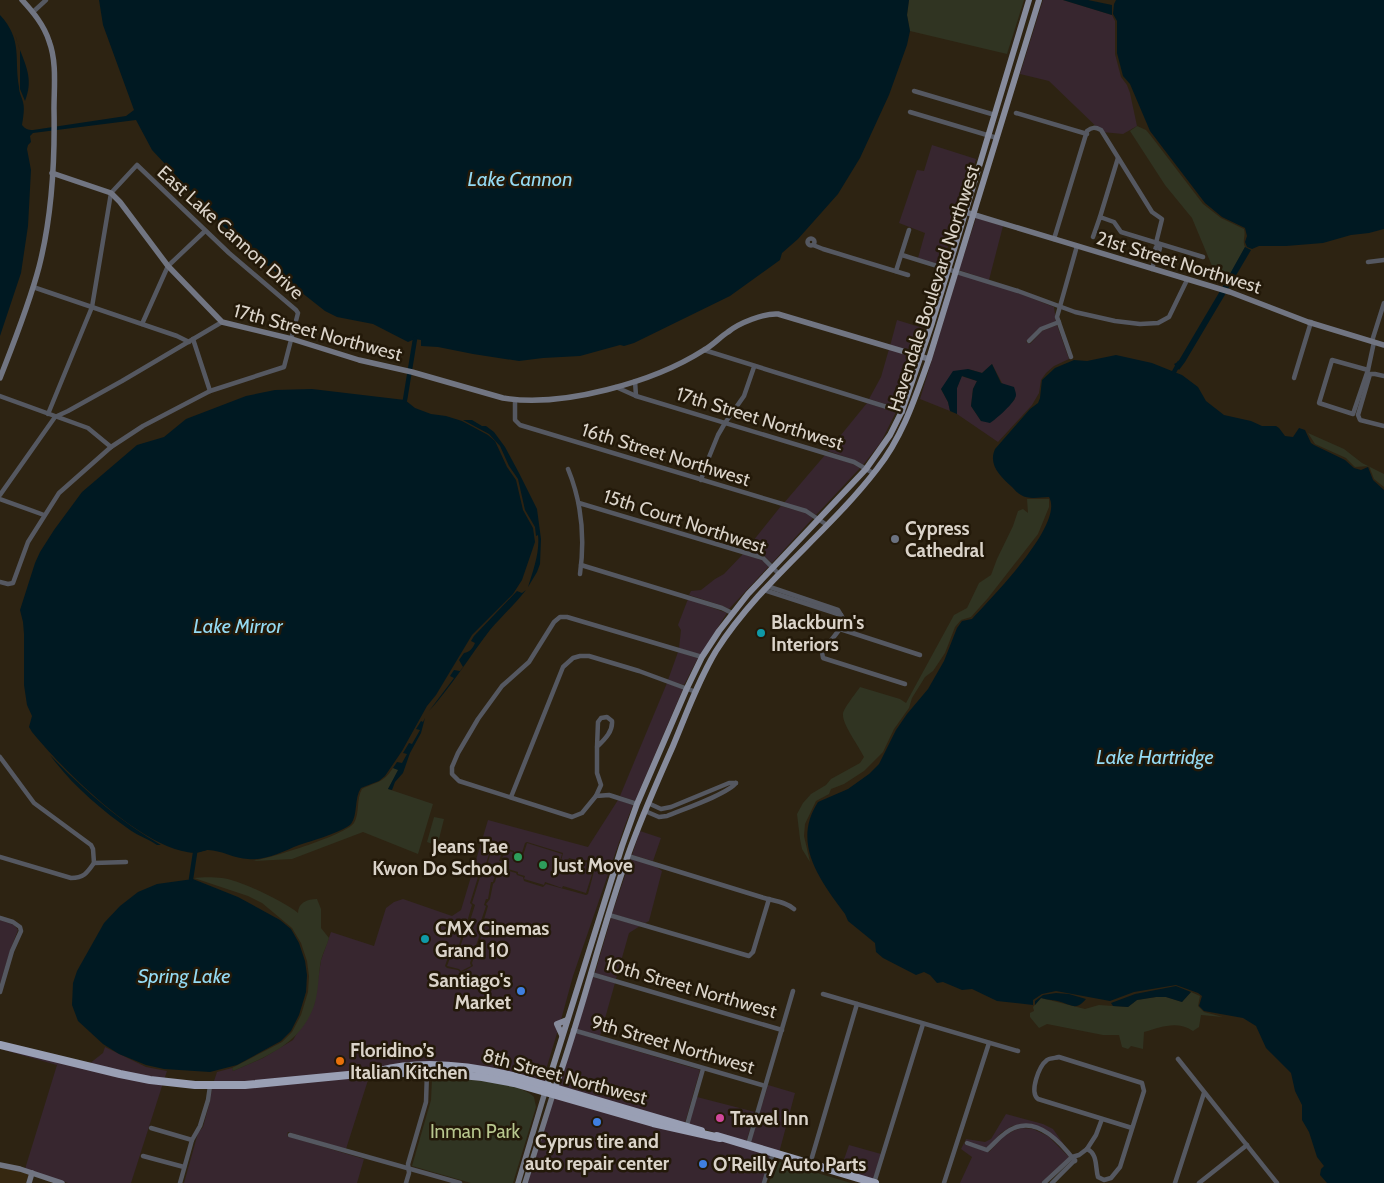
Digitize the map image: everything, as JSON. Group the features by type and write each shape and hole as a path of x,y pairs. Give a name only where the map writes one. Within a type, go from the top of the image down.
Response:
{"highway":[{"name":"8th Street Northwest","path":"0,1045 134,1077 210,1086 268,1084 370,1073 410,1066 464,1067 510,1075 651,1123 686,1128"},
{"path":"429,1072 458,1070 464,1067"},
{"name":"8th Street Northwest","path":"370,1073 429,1072 500,1080 550,1090 875,1183"}],"main road":[{"name":"Havendale Boulevard Northwest","path":"550,1090 562,1035 615,864 637,804 702,657 732,613 748,594 866,469 890,436 902,411 1029,0"},
{"name":"Havendale Boulevard Northwest","path":"550,1090 573,1030 628,856 648,803 715,653 766,588 873,474 898,437 910,414 929,359 1039,0"},
{"path":"1018,37 1027,40"},
{"path":"715,653 720,639 731,621 732,613"},
{"path":"645,811 643,802 648,779"},
{"path":"637,804 640,808 640,825"},
{"path":"600,913 609,915"},
{"path":"582,971 591,974"}],"street":[{"path":"0,378 33,287 46,228 52,173 54,129 52,53 46,32 33,12 22,0"},
{"path":"33,12 46,0"},
{"path":"914,91 995,115"},
{"path":"910,112 997,138"},
{"path":"1016,113 1087,134"},
{"path":"1054,239 1087,134 1092,128 1096,128 1101,130 1152,212 1162,218 1158,244 1160,248 1154,262"},
{"path":"1094,237 1118,158"},
{"name":"East Lake Cannon Drive","path":"111,193 137,165 205,231 296,310 298,314 292,340"},
{"path":"48,414 92,307 100,265 107,207 111,193 52,173"},
{"name":"17th Street Northwest","path":"111,193 120,202 168,266 222,322 503,398 515,400 561,398 616,387 635,381 678,364 704,350 732,329 765,315 778,314 929,359"},
{"name":"21st Street Northwest","path":"965,212 1077,246 1154,262 1187,280 1230,292 1311,322 1384,344"},
{"path":"1100,217 1114,222 1121,232 1203,257"},
{"path":"896,272 909,230"},
{"path":"142,324 168,266 205,231"},
{"path":"813,245 823,250 908,275"},
{"path":"1071,357 1057,317 1077,246"},
{"path":"902,255 1018,291 1059,307 1115,321 1146,324 1158,323 1169,317 1187,280"},
{"path":"1368,262 1384,260"},
{"path":"33,287 191,341"},
{"path":"1368,370 1332,360 1319,403 1352,414 1354,413 1368,370 1373,341 1384,303"},
{"path":"0,495 55,417 222,322"},
{"path":"1029,341 1041,329 1058,322"},
{"path":"1294,378 1311,322"},
{"path":"0,582 11,584 14,580 28,542 62,490 111,446 210,391 283,368 286,364 292,340"},
{"path":"191,341 210,391"},
{"path":"704,350 910,414"},
{"path":"701,480 708,459 725,423 744,396 754,367"},
{"path":"1384,376 1370,374 1358,415 1360,420 1384,426"},
{"path":"635,381 636,396"},
{"name":"17th Street Northwest","path":"616,387 636,396 840,457 856,463 873,474"},
{"path":"0,396 88,428 111,446"},
{"name":"16th Street Northwest","path":"515,400 515,420 520,425 806,511 827,525"},
{"path":"568,469 578,503 582,529 580,574"},
{"path":"0,500 44,515"},
{"name":"15th Court Northwest","path":"578,503 763,558 779,574"},
{"path":"581,565 718,606 732,613"},
{"path":"766,588 841,615 844,622 822,652 822,656 905,684"},
{"path":"600,785 596,796 582,813 572,816 459,781 452,774 452,767 467,736 502,686 529,662 554,622 560,617 567,617 702,657"},
{"path":"840,629 920,655"},
{"path":"511,797 563,667 574,657 589,656 696,692"},
{"path":"596,748 609,734 612,726 612,721 606,717 601,718 598,722 596,748 597,773 600,785 609,795"},
{"path":"0,757 29,798 93,847 94,863 83,876 71,878 0,857"},
{"path":"645,811 653,815 667,816 732,788 736,783 729,783 671,807 661,809 648,803"},
{"path":"596,796 609,795 637,804"},
{"path":"628,856 788,904 794,909"},
{"path":"94,863 126,862"},
{"path":"609,915 742,955 752,955 768,899"},
{"path":"0,918 13,922 20,927 20,934 12,952 0,992"},
{"name":"10th Street Northwest","path":"591,974 782,1030"},
{"path":"748,1146 793,991"},
{"path":"823,994 1018,1052"},
{"path":"810,1164 857,1004"},
{"path":"875,1183 923,1024"},
{"name":"9th Street Northwest","path":"573,1030 765,1086"},
{"path":"944,1183 989,1043"},
{"path":"1087,1149 1095,1156 1095,1169 1098,1177 1104,1180 1111,1178 1120,1167 1144,1091 1142,1083 1059,1057 1048,1060 1041,1068 1036,1082 1034,1097 1132,1128"},
{"path":"1178,1059 1277,1183"},
{"path":"686,1128 703,1069"},
{"path":"406,1183 408,1164 426,1102 429,1072"},
{"path":"180,1183 192,1140 200,1126 210,1086"},
{"path":"518,1183 550,1090"},
{"path":"525,1183 550,1090"},
{"path":"1175,1183 1204,1093"},
{"path":"1044,1183 1087,1149 1096,1135 1102,1119"},
{"path":"966,1143 988,1150 1002,1134 1013,1128 1030,1126 1039,1128 1049,1134 1073,1159"},
{"path":"151,1128 192,1140"},
{"path":"290,1135 460,1183"},
{"path":"1199,1183 1247,1145"},
{"path":"764,1183 773,1153"},
{"path":"143,1156 184,1167"},
{"path":"1052,1183 1073,1159"},
{"path":"0,1165 62,1183"},
{"path":"29,1183 32,1173"}],"shaded area":[{"path":"1043,0 1063,0 1112,15 1115,21 1115,54 1121,77 1130,93 1137,126 1123,134 1102,132 1049,81 1020,74"},
{"path":"932,145 976,159 942,265 918,258 925,233 899,223 917,170 924,171"},
{"path":"976,218 1003,226 989,280 959,270"},
{"path":"958,274 1021,294 1054,307 1056,321 1037,330 1026,342 1030,344 1042,331 1057,325 1069,359 1054,366 1046,373 1041,380 1039,393 1032,405 998,442 957,414 957,388 961,376 977,381 973,389 971,406 981,421 1008,406 1015,399 1002,383 992,364 982,373 968,369 941,389 948,402 950,411 920,399"},
{"path":"897,320 923,328 916,353 890,346"},
{"path":"889,349 914,357 897,408 869,399 881,377"},
{"path":"867,403 896,412 881,442 863,465 828,451"},
{"path":"825,455 860,468 816,515 807,510 784,503"},
{"path":"781,506 806,513 813,518 772,563 764,556 745,551"},
{"path":"743,554 762,560 769,566 729,609 689,595 691,591 701,590 724,574"},
{"path":"688,599 727,613 700,655 679,648 681,630 678,625"},
{"path":"678,652 698,658 684,685 668,680"},
{"path":"667,683 683,689 635,801 620,796"},
{"path":"618,800 633,805 573,976 561,1020 554,1023 558,1030 545,1073 548,1074 545,1083 497,1070 390,1066 369,1071 309,1078 213,1084 217,1072 232,1068 233,1071 263,1058 293,1040 314,1005 321,960 331,932 374,946 386,908 394,902 403,899 452,916 461,910 488,820 588,847","holes":["527,842 563,853 559,869 564,871 569,858 583,862 586,860 596,864 588,894 546,884 543,887 524,881 523,877 516,873 499,868 490,899 486,904 488,906 482,926 484,928 472,963 473,966 461,973 458,970 445,966 449,954 456,955 464,923 467,922 472,905 470,903 479,874 483,873 490,851 502,853 508,849 514,851 514,854 521,856"]},
{"path":"640,831 661,838 653,861 632,855"},
{"path":"527,843 562,854 557,871 566,873 570,860 583,864 581,875 585,862 595,865 586,893 563,886 562,888 545,882 544,885 524,879 525,876 518,874 518,872 498,866 493,882 491,882 488,899 486,899 484,905 486,906 479,927 482,928 470,963 471,966 461,971 447,966 451,955 457,957 464,935 462,934 466,923 469,924 475,905 472,903 481,874 484,875 491,852 501,855 499,861 508,851 513,852 512,856 522,859"},
{"path":"631,858 655,866 662,871 649,921 645,923 612,914"},
{"path":"611,918 640,926 629,933 616,979 595,973"},
{"path":"0,920 14,925 18,930 0,984"},
{"path":"593,977 615,983 600,1036 577,1029"},
{"path":"576,1033 700,1070 685,1123 558,1086"},
{"path":"105,1047 146,1067 167,1071 164,1080 89,1064 103,1053"},
{"path":"0,1049 163,1083 131,1183 68,1183 25,1169 57,1065"},
{"path":"381,1076 369,1077 346,1149 288,1132 287,1136 364,1159 357,1183 184,1183 198,1133 203,1127 212,1088"},
{"path":"768,1085 795,1093 779,1153 750,1144"},
{"path":"554,1097 686,1134 720,1140 771,1154 762,1183 527,1183"},
{"path":"697,1097 755,1112 746,1143 689,1124"},
{"path":"1006,1114 1043,1124 1053,1129 1070,1153 1045,1129 1022,1124 1012,1126 1001,1133 987,1148 965,1141 966,1139 985,1142 991,1139"},
{"path":"1022,1128 1033,1129 1048,1136 1069,1157 1041,1183 960,1183 972,1157 961,1149 965,1141 964,1144 989,1152 1004,1136 1015,1130"},
{"path":"849,1145 881,1154 873,1180 840,1171"},
{"path":"0,1167 29,1174 26,1183 0,1183"}],"green space":[{"path":"909,0 1024,0 1007,54 910,31 907,15"},
{"path":"1137,126 1146,130 1203,204 1221,218 1244,229 1245,247 1226,282 1212,266 1192,218 1165,185 1130,131"},
{"path":"1308,433 1344,449 1368,466 1355,467 1346,458 1315,444"},
{"path":"1369,467 1384,474 1384,487 1374,479"},
{"path":"1027,499 1049,499 1049,507 1038,534 988,598 971,617 961,620 955,627 945,653 933,671 925,677 912,698 909,708 894,729 883,752 864,771 844,784 831,789 829,794 816,801 805,824 804,836 810,862 802,849 797,814 811,794 826,785 831,779 860,763 864,757 843,718 845,709 860,687 900,699 906,703 954,615 967,608 979,583 991,575 1018,511 1023,509 1028,513"},
{"path":"393,768 399,770 388,789 433,804 418,854 363,832 292,859 252,861 306,846 348,828 356,819 362,789 383,780"},
{"path":"434,817 444,819 438,843 435,845 427,842"},
{"path":"194,878 222,878 240,883 273,898 298,913 304,902 317,899 321,909 321,928 329,938 321,960 317,995 308,1019 300,1030 281,1047 233,1071 232,1068 282,1042 292,1032 301,1015 308,992 309,976 307,961 301,943 292,928 262,903 248,896"},
{"path":"1191,992 1200,996 1198,1006 1204,1012 1223,1017 1201,1015 1199,1027 1193,1031 1175,1025 1144,1032 1143,1049 1131,1046 1128,1049 1122,1047 1119,1035 1103,1035 1047,1024 1039,1028 1030,1017 1030,1013 1034,1011 1033,1007 1041,998 1085,1009 1099,1005 1128,1007 1137,1000 1156,997 1166,997 1182,1002"},
{"name":"Inman Park","path":"432,1079 470,1080 501,1084 515,1087 534,1097 536,1107 513,1183 471,1183 412,1166 431,1100"},
{"path":"777,1161 851,1183 769,1183"}],"water":[{"name":"Lake Cannon","path":"99,0 909,0 907,15 910,31 907,45 889,95 860,158 838,194 798,239 782,253 780,260 730,296 634,343 580,356 519,361 438,347 421,346 421,340 415,339 408,342 373,324 337,317 325,311 254,255 234,234 224,227 152,150 136,120 33,133 30,136 31,142 27,149 31,170 28,226 21,273 0,336 0,15 7,24 15,41 19,89 24,108 22,125 24,127 33,130 126,116 134,110 103,25"},
{"path":"1063,0 1088,0 1112,5 1112,15"},
{"path":"1116,0 1384,0 1384,229 1351,235 1323,243 1259,246 1252,249 1247,247 1245,228 1222,217 1205,203 1150,131 1130,84 1123,76 1117,53 1117,21 1113,14"},
{"path":"20,50 29,81 25,101 20,89"},
{"path":"1245,247 1251,250 1228,289 1222,288"},
{"path":"1220,291 1226,293 1179,370 1174,364 1178,362"},
{"name":"Lake Hartridge","path":"1116,355 1152,363 1182,375 1198,387 1206,401 1224,415 1251,421 1262,426 1276,426 1285,436 1293,437 1299,428 1305,430 1311,443 1314,445 1345,460 1354,468 1361,470 1368,467 1373,480 1384,490 1384,1183 1327,1183 1320,1175 1321,1169 1324,1166 1317,1157 1309,1132 1302,1120 1302,1105 1295,1091 1291,1073 1266,1048 1256,1026 1243,1018 1204,1011 1199,1006 1202,996 1176,985 1134,992 1110,1001 1056,991 1042,994 1033,1000 1033,1005 997,1001 972,989 962,990 943,982 937,983 930,975 924,972 916,975 883,958 876,952 875,943 848,921 812,861 807,833 810,818 818,802 848,789 869,774 879,764 896,730 928,689 944,661 957,628 962,621 972,619 1008,579 1023,561 1046,525 1051,509 1049,497 1027,497 1017,492 996,470 993,460 995,449 1030,409 1038,403 1042,380 1055,368 1074,360 1087,361"},
{"path":"992,364 1001,383 1014,387 1016,395 1009,406 990,423 981,421 971,406 973,389 977,381 962,376 957,388 957,414 950,411 948,402 941,389 953,371 968,369 982,373"},
{"name":"Lake Mirror","path":"312,389 405,400 415,408 431,414 462,421 488,435 495,441 507,467 516,480 523,510 533,528 535,542 522,580 513,594 472,635 385,776 379,781 361,788 357,797 355,816 351,824 334,833 261,858 243,859 213,850 196,853 182,851 163,844 122,819 80,783 32,732 29,727 32,716 27,705 24,685 24,634 20,610 35,563 54,530 82,492 137,445 164,437 186,419 246,396 275,390"},
{"path":"463,420 472,420 494,432 505,447 537,509 541,539 540,564 528,587 537,555 538,535 536,536 535,527 525,510 518,479 509,466 500,446 489,434"},
{"path":"526,590 490,630 445,692 429,711 454,678 450,676 454,670 460,671 463,667 459,660 464,653 470,651 473,647 475,643 471,641 474,636 517,591 522,593"},
{"path":"425,718 421,733 410,753 403,773 395,782 392,790 388,789 398,770 393,768 397,762 402,763 407,754 403,753 409,743 412,744 420,730 416,729"},
{"path":"50,755 102,804 131,826 161,845 157,845 133,832 108,814 77,786"},
{"name":"Spring Lake","path":"193,879 238,897 280,920 291,929 299,943 307,975 306,992 299,1015 291,1031 281,1041 237,1065 210,1072 164,1069 146,1065 119,1054 103,1044 78,1021 72,1005 73,983 77,971 104,923 120,906 138,892 157,884"},
{"path":"1176,986 1191,992 1182,1002 1166,997 1156,997 1137,1000 1128,1007 1113,1006 1111,1003 1135,994"},
{"path":"1069,994 1086,999 1080,1005 1072,1006 1059,1001 1041,998 1035,1005 1035,1001 1043,995"}],"waterway":[{"path":"405,400 415,339"},
{"path":"1174,372 1179,363"},
{"path":"191,879 195,853"}],"place":[{"name":"Cypress Cathedral","path":"895,539"},
{"name":"Blackburn's Interiors","path":"761,633"},
{"name":"Jeans Tae Kwon Do School","path":"518,857"},
{"name":"Just Move","path":"543,865"},
{"name":"CMX Cinemas Grand 10","path":"425,939"},
{"name":"Santiago's Market","path":"521,991"},
{"name":"Floridino’s Italian Kitchen","path":"340,1061"},
{"name":"Travel Inn","path":"720,1118"},
{"name":"Cyprus tire and auto repair center","path":"597,1122"},
{"name":"O'Reilly Auto Parts","path":"703,1164"}]}
